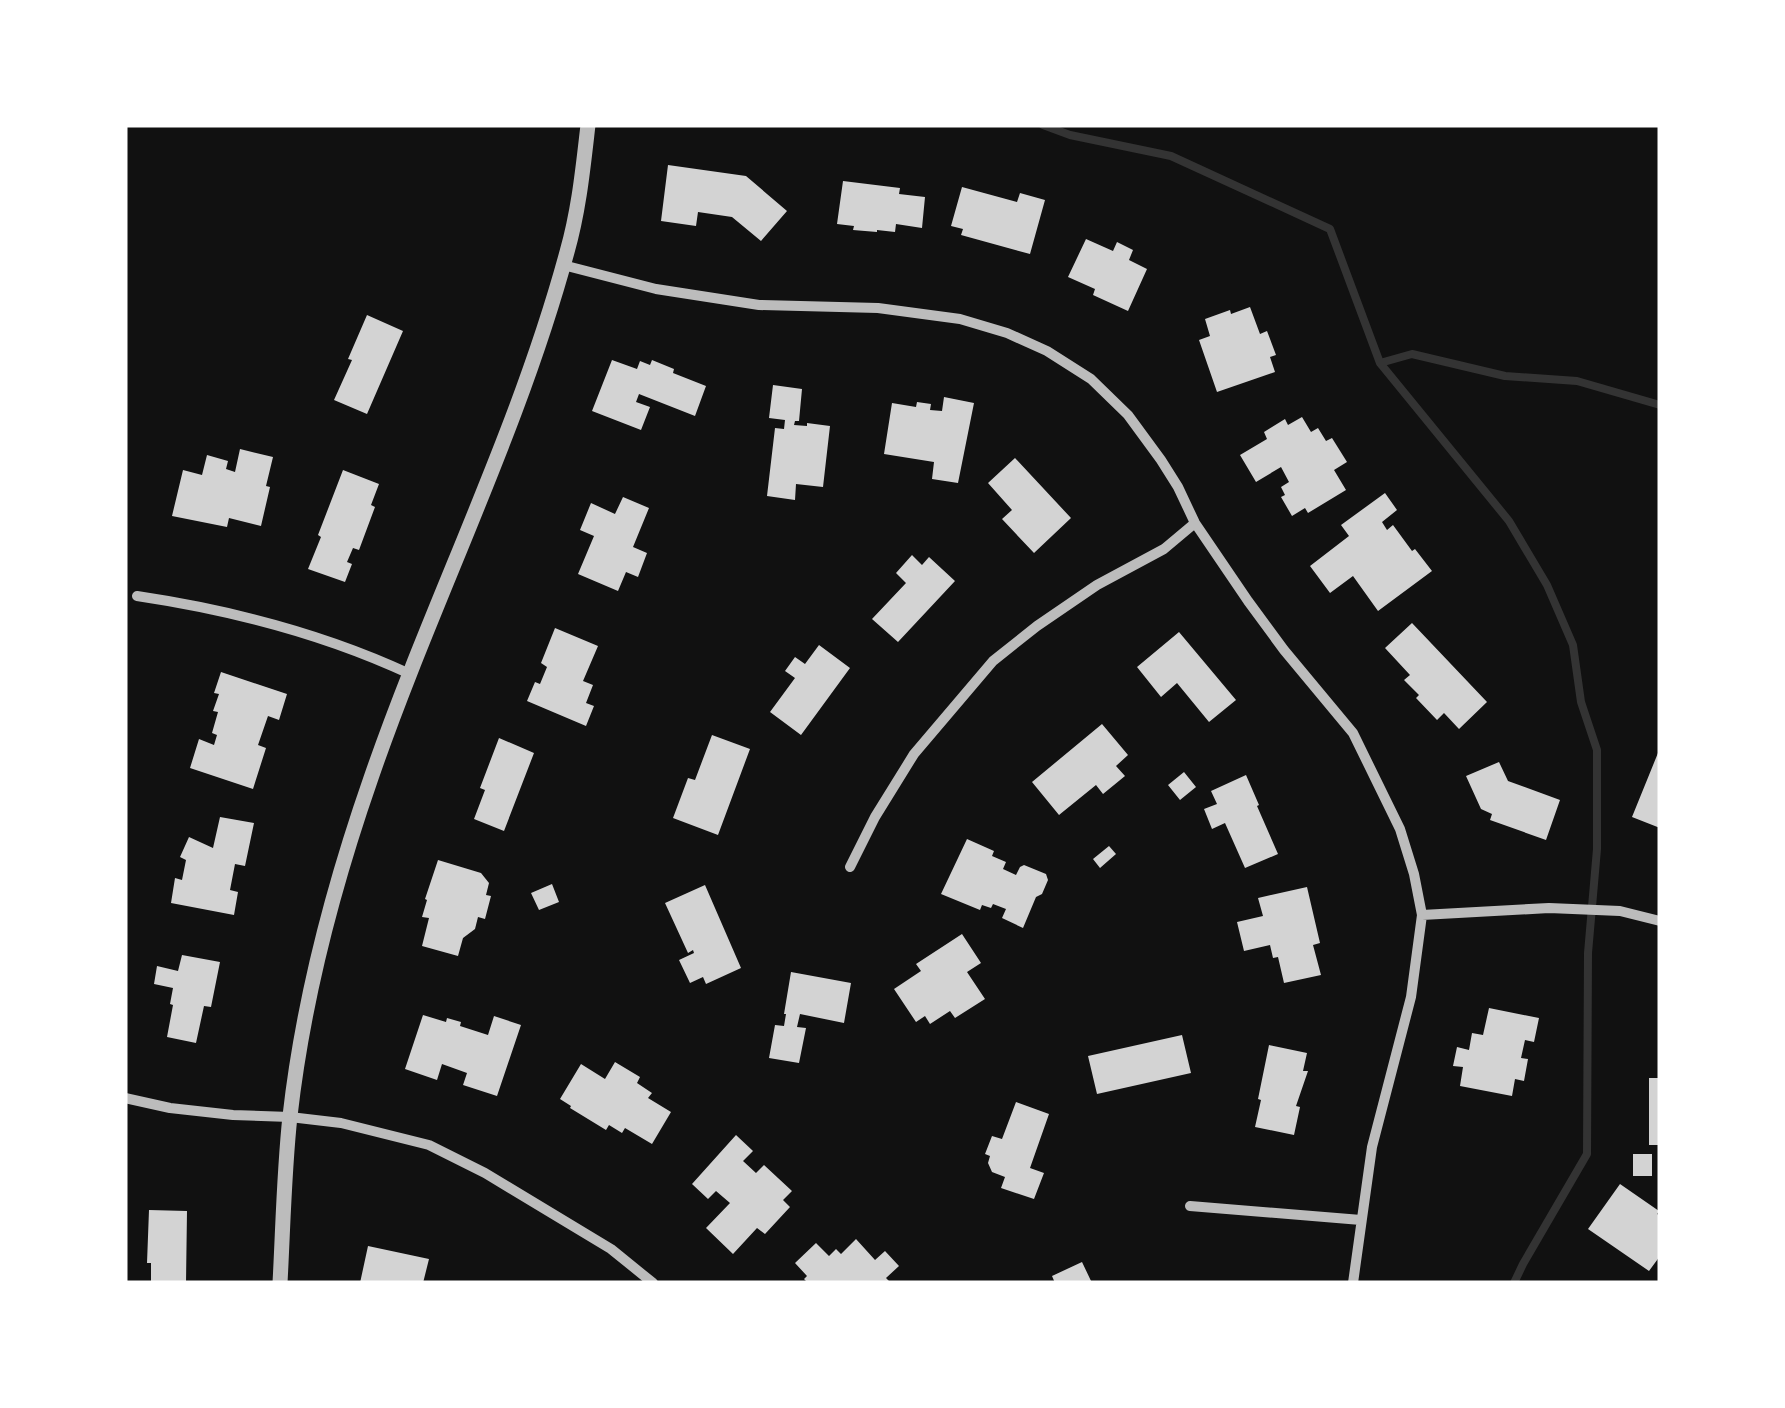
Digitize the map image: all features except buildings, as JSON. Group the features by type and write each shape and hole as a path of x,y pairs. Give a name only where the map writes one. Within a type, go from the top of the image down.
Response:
{"street":[{"path":"280,1283 290,1117 329,911 351,835 410,674 542,335 564,265 582,182 588,125"},
{"path":"564,265 656,289 758,305 878,308 960,318 1008,333 1046,352 1091,380 1128,416 1178,487 1195,523 1284,650 1353,733 1400,829 1414,874 1422,915 1411,997 1372,1147 1353,1283"},
{"path":"850,867 914,754 994,661 1067,606 1164,549 1195,523"},
{"path":"137,596 264,621 376,658 410,674"},
{"path":"1422,915 1549,908 1620,911 1660,920"},
{"path":"125,1098 217,1114 341,1123 429,1145 485,1173 611,1249 653,1283"},
{"path":"1190,1206 1361,1220"}],"waterway":[{"path":"1043,125 1070,135 1171,156 1330,229 1380,363 1509,521 1547,585 1573,645 1581,702 1597,750 1597,849 1588,953 1587,1154 1514,1283"},
{"path":"1380,363 1412,354 1505,376 1577,381 1660,405"}]}
